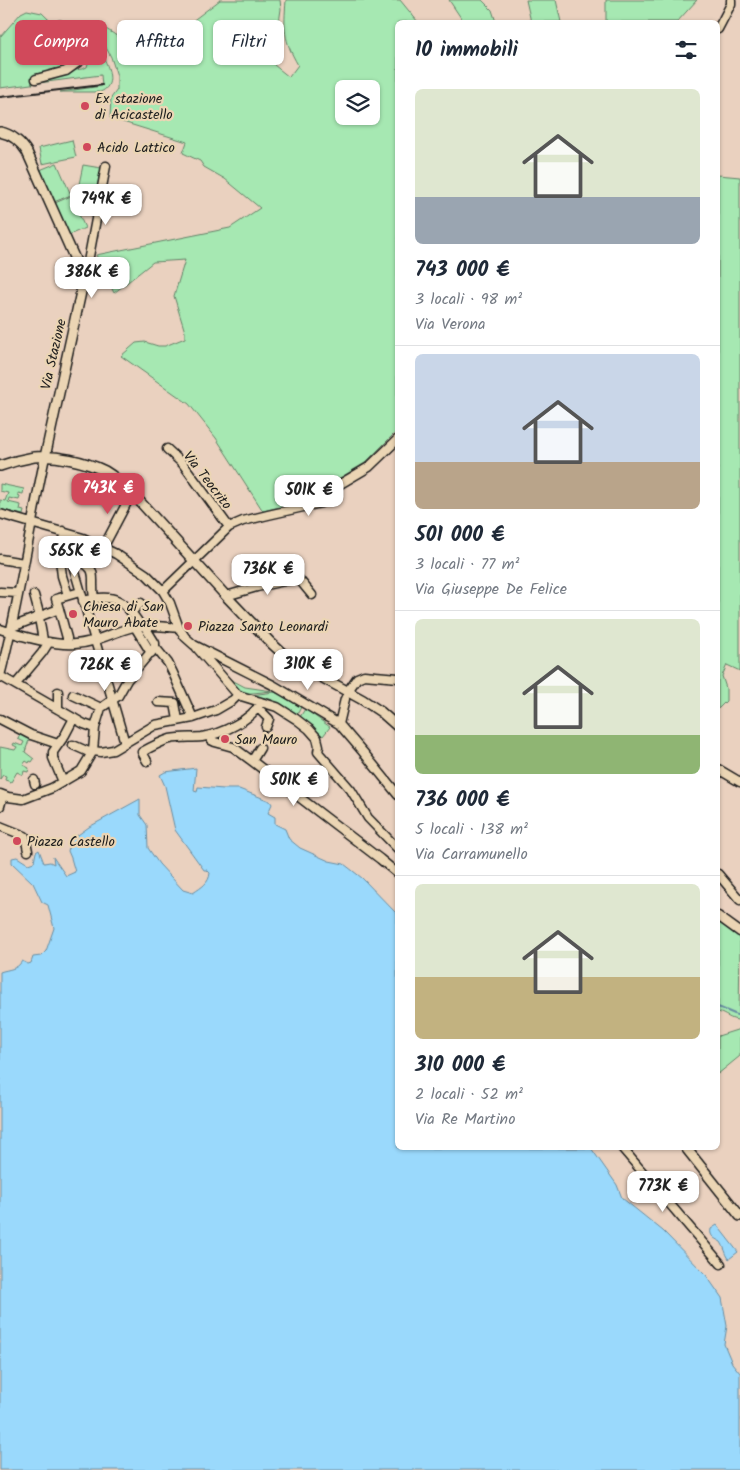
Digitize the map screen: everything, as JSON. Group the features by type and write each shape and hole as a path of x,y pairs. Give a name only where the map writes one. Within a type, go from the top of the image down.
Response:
{"main road":[{"path":"0,132 5,133 22,144 27,152 82,275"},
{"name":"Via Stazione","path":"45,457 83,283 82,275"},
{"path":"0,466 22,459 45,457 79,462 99,469 118,480 282,653 347,695 381,712 395,724"},
{"path":"688,1150 740,1214"}],"street":[{"path":"720,25 731,4 731,0"},
{"path":"36,79 66,71 74,65"},
{"path":"82,275 87,267 106,166"},
{"path":"163,591 228,527 251,519 322,503 325,493 369,467 395,442"},
{"name":"Via Teocrito","path":"166,449 183,464 228,527"},
{"path":"45,457 12,630 0,676 84,724 95,728"},
{"path":"103,548 132,493"},
{"path":"0,514 83,538 146,574 163,591 170,603 179,628 185,637 238,695 259,705 277,707 296,718 318,738 318,752 351,790 368,818 395,846"},
{"path":"63,531 72,556 80,592 125,742"},
{"path":"68,595 62,576 59,552 89,564 94,574 92,587 94,599"},
{"path":"0,559 24,563"},
{"path":"226,596 298,578 312,595"},
{"path":"0,592 18,593"},
{"path":"67,644 56,599 80,592"},
{"path":"16,684 42,653 46,641 34,595"},
{"path":"0,806 2,795 19,799 40,794 81,771 92,752 95,728 101,708 118,696 127,680 153,650 155,643 140,627 131,612 116,598 104,597 83,601"},
{"path":"131,612 141,603"},
{"path":"12,630 59,609"},
{"path":"0,629 12,630 46,641 73,644 95,641 140,627 179,628"},
{"path":"194,645 310,705 339,724 395,791"},
{"path":"153,650 168,663 194,718"},
{"path":"339,724 347,695 356,678 364,675 395,678"},
{"path":"58,692 58,709"},
{"path":"73,695 101,708"},
{"path":"73,745 92,752 113,750 155,724 194,718 216,710 238,695"},
{"path":"158,702 176,703 178,720"},
{"path":"259,705 269,719 266,727"},
{"path":"147,761 142,752 159,742 211,735 236,725 259,705"},
{"path":"63,782 53,758 53,752 74,718"},
{"path":"0,719 32,735 58,744"},
{"path":"211,735 212,740 215,742 233,747 292,787 395,872"},
{"path":"252,761 260,748"},
{"path":"720,770 740,782"},
{"path":"0,826 25,836 28,851"},
{"path":"720,876 740,900"},
{"path":"720,917 740,932"},
{"path":"624,1150 721,1264"}],"green space":[{"path":"220,0 280,0 279,20 213,20 213,65 274,65 289,77 298,65 287,41 286,0 400,0 416,20 395,20 395,433 365,463 321,489 317,498 263,511 216,438 189,404 121,356 136,343 145,342 165,346 185,338 185,332 174,296 185,260 153,262 114,293 96,255 230,228 260,208 225,179 204,167 200,161 183,153 187,142 110,118 111,98 117,90 117,76 107,49 107,30 117,36 117,65 203,65 203,20 194,20"},
{"path":"449,0 482,0 492,10 495,20 462,20"},
{"path":"526,0 556,0 561,20 531,20"},
{"path":"606,0 697,0 679,20 606,20"},
{"path":"27,10 42,13 49,20 15,20 15,65 69,65 32,79 32,84 0,88 0,37 21,13"},
{"path":"88,65 107,65 110,80 107,87 100,92 60,92 102,86 101,75 33,84 74,70 83,69"},
{"path":"72,140 76,157 42,164 39,148"},
{"path":"57,163 71,195 54,202 40,170"},
{"path":"83,165 101,168 94,202 76,199"},
{"path":"720,175 740,177 740,671 727,665 722,676 726,688 726,701 720,707"},
{"path":"71,196 85,228 69,235 55,203"},
{"path":"0,484 24,489 23,494 18,493 20,496 19,500 9,498 8,502 21,505 20,510 24,511 23,515 0,509 0,500 5,501 8,493 0,491"},
{"path":"228,678 245,687 272,691 243,694"},
{"path":"275,692 301,707 297,715 270,699 250,695"},
{"path":"305,709 330,727 323,736 300,717"},
{"path":"21,732 30,737 25,752 34,759 29,763 26,761 23,765 29,768 28,772 24,771 23,775 17,772 11,782 5,780 6,776 3,775 0,779 0,747 15,750 17,747 13,745 14,743 22,746 24,742 18,739"},
{"path":"720,922 740,937 739,1020 720,1013"},
{"path":"740,1029 740,1056 720,1072 720,1035"}],"water":[{"path":"196,768 194,791 197,792 198,787 239,789 270,801 272,804 268,813 275,817 275,824 285,829 289,839 300,848 329,861 344,864 362,878 395,912 395,1150 592,1150 617,1185 622,1198 663,1231 706,1275 722,1298 727,1326 724,1344 732,1363 740,1373 740,1470 0,1470 0,972 15,968 22,961 28,964 31,963 33,957 41,956 46,951 54,928 48,905 42,902 33,883 12,863 12,858 17,857 28,864 34,862 36,852 39,850 44,863 50,862 54,864 53,857 66,876 75,872 68,851 71,840 89,827 140,799 140,815 147,825 148,848 159,864 183,890 193,893 207,882 210,873 204,870 175,830 165,786 160,775 165,772"},
{"path":"717,1225 738,1252 729,1259 721,1242 711,1234 711,1229"}],"waterway":[{"path":"720,1008 740,1015"}],"railway":[{"path":"0,97 102,85"}],"place":[{"name":"Ex stazione di Acicastello","path":"85,106"},
{"name":"Acido Lattico","path":"87,147"},
{"name":"Chiesa di San Mauro Abate","path":"73,614"},
{"name":"Piazza Santo Leonardi","path":"188,626"},
{"name":"San Mauro","path":"225,739"},
{"name":"Piazza Castello","path":"17,841"}]}
